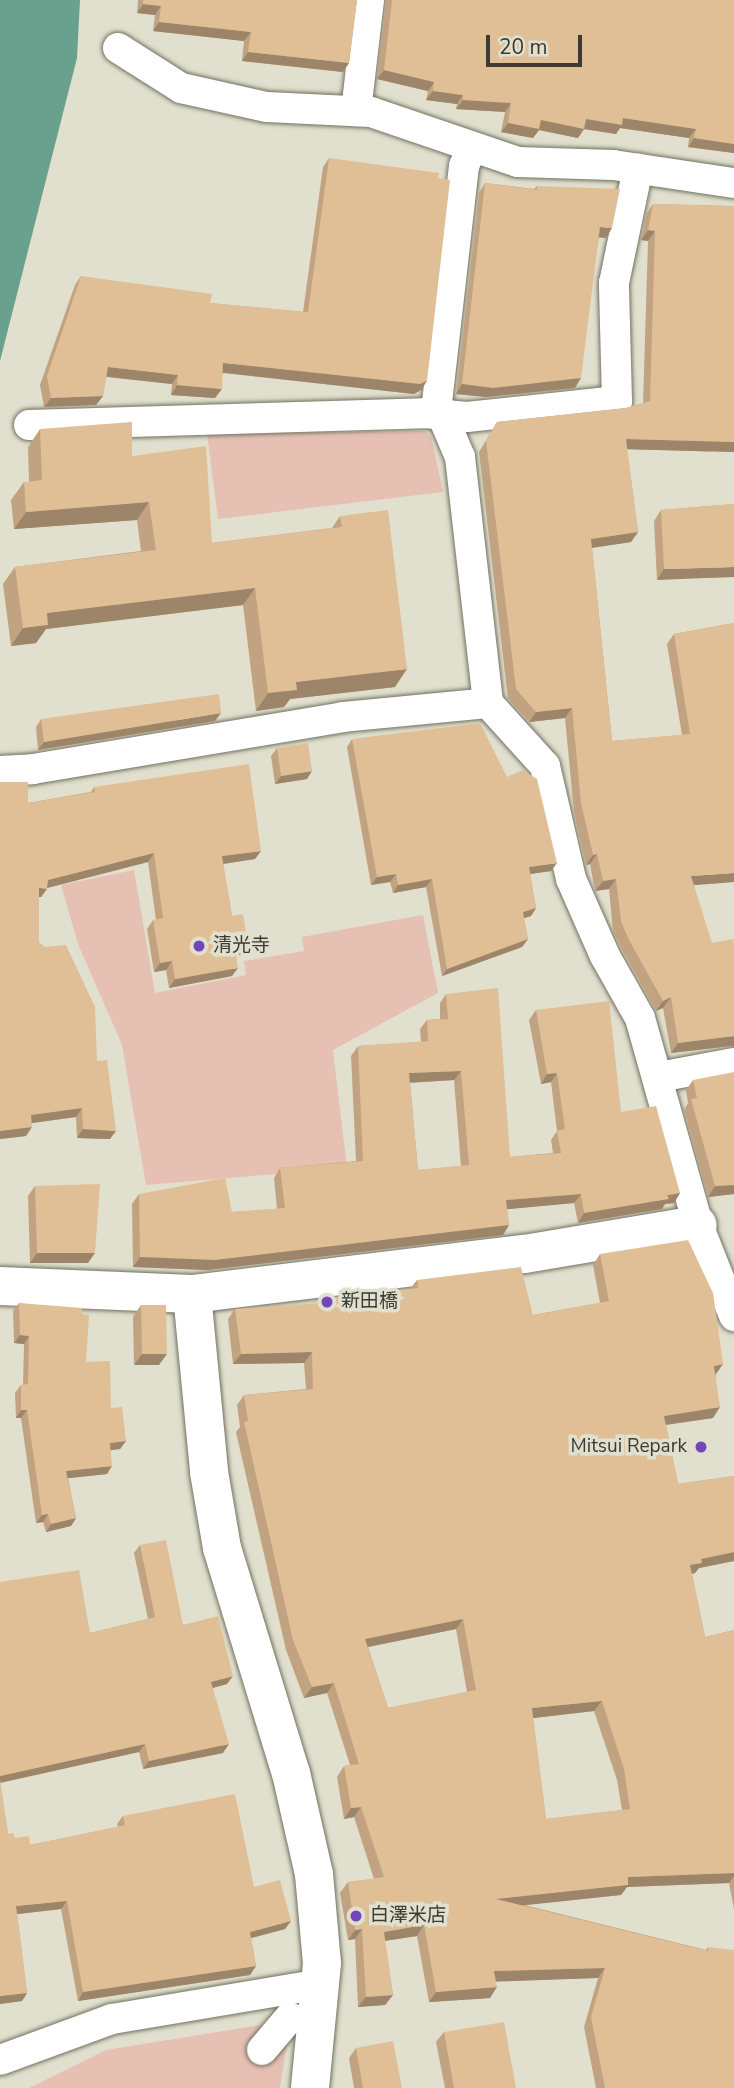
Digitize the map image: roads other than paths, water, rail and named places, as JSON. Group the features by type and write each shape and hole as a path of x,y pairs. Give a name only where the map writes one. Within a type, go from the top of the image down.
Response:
{"street":[{"path":"356,111 369,0"},
{"path":"118,48 181,88 267,107 371,112 471,149 519,162 638,168 734,183"},
{"path":"471,149 464,166 437,403 460,457 488,703 545,766 571,878 605,956 640,1018 659,1077 698,1225 734,1316"},
{"path":"29,425 425,413 443,417 617,401 614,283 638,168"},
{"path":"0,771 33,769 343,717 488,703"},
{"path":"659,1077 734,1063"},
{"path":"0,1286 192,1294 524,1254 698,1225"},
{"path":"192,1294 209,1472 222,1548 305,1827 317,1908 321,1984 310,2088"},
{"path":"0,2060 112,2018 321,1984"},
{"path":"262,2050 290,2017"}],"place":[{"name":"清光寺","path":"199,946"},
{"name":"新田橋","path":"327,1302"},
{"name":"Mitsui Repark","path":"701,1447"},
{"name":"白澤米店","path":"356,1916"}]}
